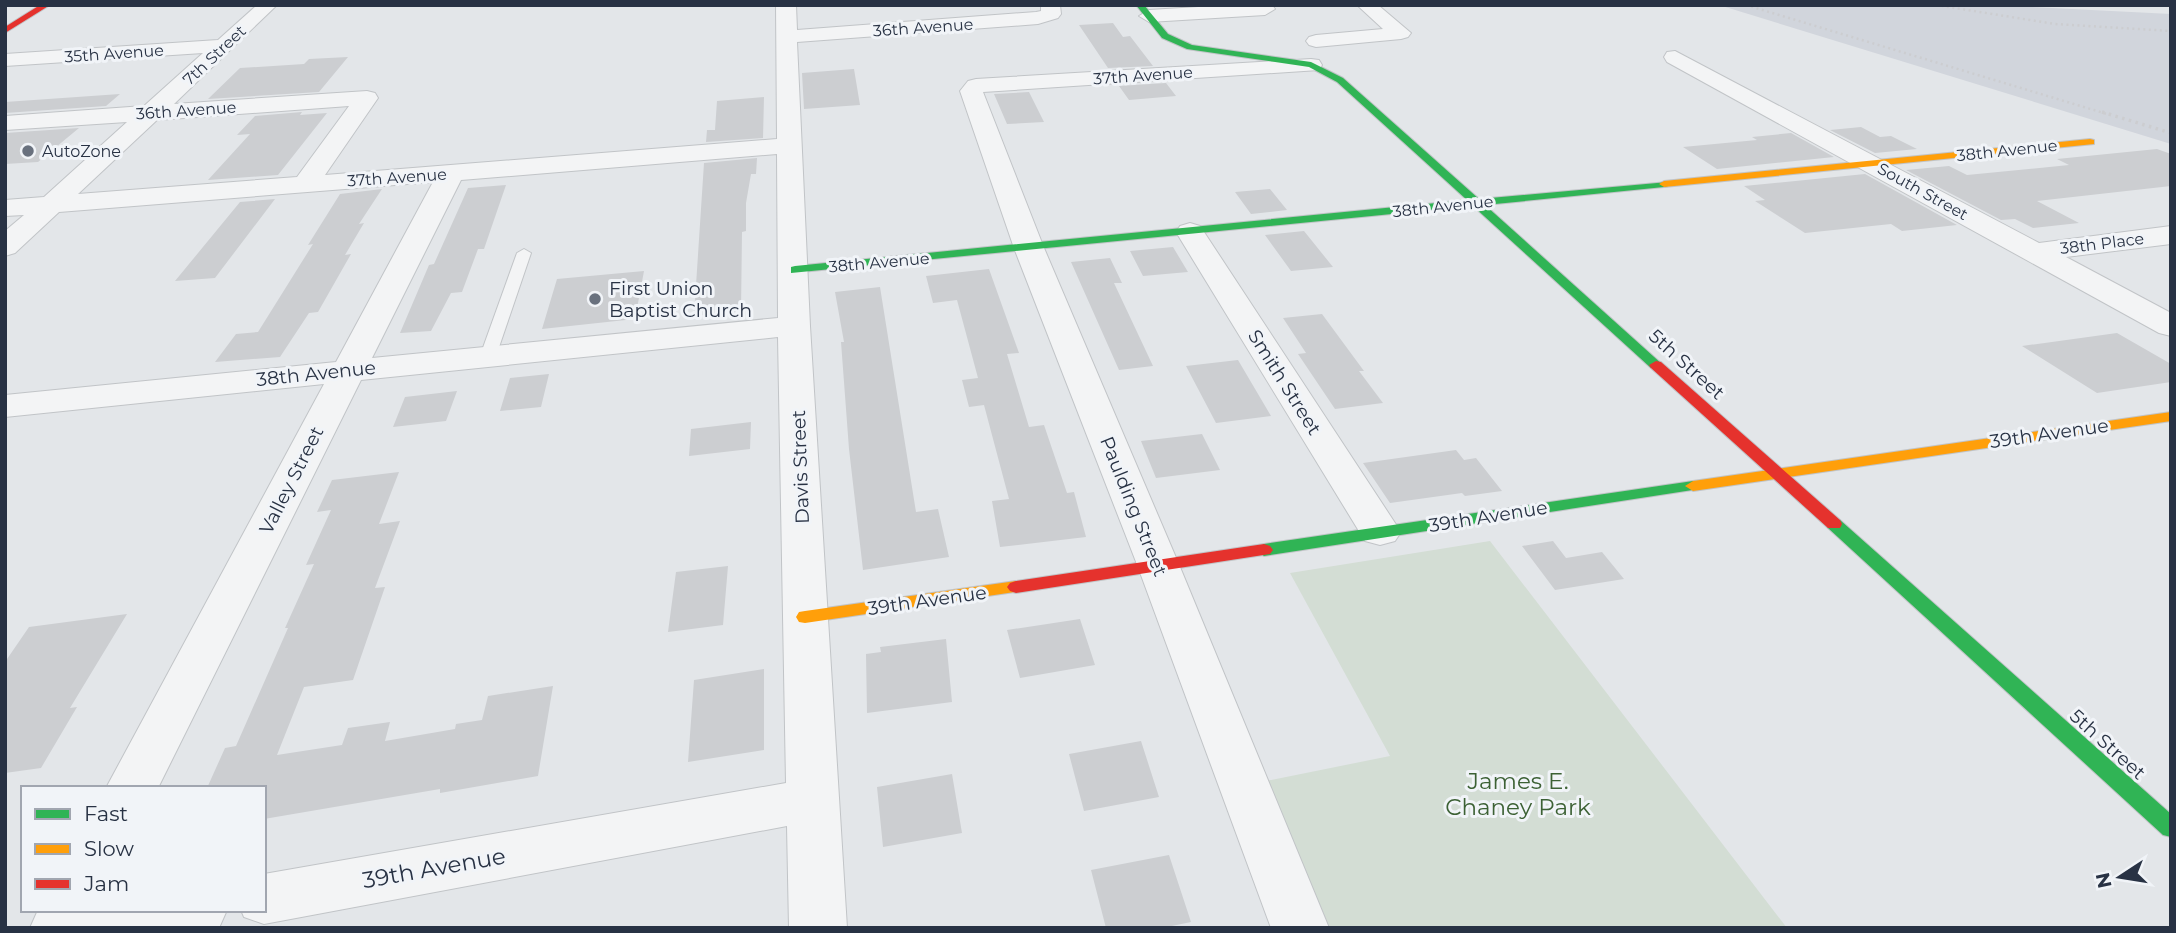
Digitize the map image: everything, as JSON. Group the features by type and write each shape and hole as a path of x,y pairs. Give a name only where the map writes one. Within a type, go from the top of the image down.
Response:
{"street":[{"path":"5,31 46,5"},
{"name":"7th Street","path":"5,247 154,113 268,5"},
{"name":"36th Avenue","path":"786,21 1038,18 1051,15 1050,5"},
{"path":"1316,41 1401,33 1366,5"},
{"path":"1145,11 1265,9"},
{"name":"5th Street","path":"1145,11 1165,36 1190,47 1311,65 1340,80 2171,828"},
{"name":"Davis Street","path":"786,21 795,270 794,326 818,928"},
{"name":"35th Avenue","path":"5,60 222,46"},
{"name":"South Street","path":"1675,57 2171,326"},
{"name":"37th Avenue","path":"976,86 1311,65"},
{"name":"Paulding Street","path":"976,86 971,91 1028,248 1159,567 1300,928"},
{"name":"36th Avenue","path":"5,123 367,98 305,184"},
{"name":"38th Avenue","path":"795,270 2091,142"},
{"name":"37th Avenue","path":"5,208 789,146"},
{"name":"Valley Street","path":"133,786 451,173"},
{"name":"Smith Street","path":"1190,232 1380,532"},
{"name":"38th Place","path":"2034,251 2171,235"},
{"name":"38th Avenue","path":"5,406 794,326"},
{"name":"39th Avenue","path":"805,617 1159,567 1775,472 2171,416"},
{"name":"39th Avenue","path":"266,898 811,800"},
{"path":"59,928 67,912"},
{"path":"102,928 188,912"}],"lane":[{"path":"488,356 524,253"}],"shaded area":[{"path":"1719,5 1994,5 2171,14 2171,144"}],"green space":[{"name":"James E. Chaney Park","path":"1490,541 1787,928 1330,928 1266,781 1390,756 1290,573"}],"building":[{"path":"1113,23 1123,37 1130,36 1153,66 1108,68 1079,25"},
{"path":"348,57 319,92 208,99 240,68 304,64 309,59"},
{"path":"854,69 860,105 804,109 802,73"},
{"path":"1166,83 1176,96 1129,100 1119,86"},
{"path":"1029,92 1044,122 1007,124 994,94"},
{"path":"120,94 106,106 5,113 5,102"},
{"path":"764,97 763,138 706,142 707,130 715,130 717,101"},
{"path":"302,112 300,115 327,113 278,175 208,180 250,134 237,135 255,116"},
{"path":"1861,127 1880,137 1891,136 1917,149 1875,153 1830,130"},
{"name":"AutoZone","path":"79,128 38,162 5,164 5,133"},
{"path":"1791,133 1834,157 1717,169 1683,147 1757,140 1752,137"},
{"path":"2157,149 2171,154 2171,186 2037,201 2079,223 2033,228 2015,219 2001,220 1906,170 1949,166 1967,175 2069,165 2057,159"},
{"path":"757,158 756,174 751,174 746,203 746,231 742,232 741,311 694,316 704,163"},
{"path":"1865,174 1957,225 1902,231 1891,224 1805,233 1755,201 1765,200 1744,186"},
{"path":"506,185 484,249 478,249 462,292 451,293 431,331 400,333 429,265 434,264 468,188"},
{"path":"382,189 359,224 364,223 345,255 351,254 318,312 309,313 280,357 215,362 236,334 258,332 313,244 308,245 340,194"},
{"path":"1270,189 1287,210 1251,214 1235,192"},
{"path":"275,199 215,278 175,281 240,202"},
{"path":"1304,231 1333,267 1291,271 1265,235"},
{"path":"1173,247 1188,272 1143,276 1130,251"},
{"path":"1110,258 1122,283 1114,283 1153,366 1119,370 1071,262"},
{"path":"989,269 1019,353 1007,354 1029,427 1044,425 1067,493 1074,492 1086,537 1000,547 992,501 1009,499 984,405 969,407 962,380 978,378 957,300 933,303 926,276"},
{"name":"First Union Baptist Church","path":"644,271 635,319 542,329 557,279"},
{"path":"880,287 916,512 938,509 949,557 863,570 849,449 841,342 844,342 835,292"},
{"path":"1322,314 1364,371 1359,371 1383,403 1335,409 1298,354 1306,353 1283,318"},
{"path":"2117,333 2171,364 2171,382 2097,393 2022,346"},
{"path":"1238,360 1271,416 1216,423 1186,366"},
{"path":"549,374 541,407 500,411 510,378"},
{"path":"457,391 446,421 393,427 405,397"},
{"path":"751,422 750,449 689,456 691,429"},
{"path":"1202,434 1220,470 1156,478 1141,441"},
{"path":"1456,450 1464,460 1476,458 1502,491 1465,496 1462,493 1390,503 1363,463"},
{"path":"399,472 379,524 400,521 375,588 385,587 353,680 304,687 277,755 342,745 348,728 390,722 385,741 455,729 456,724 482,720 488,696 553,686 538,776 440,793 440,789 266,819 266,786 208,786 225,748 236,746 314,564 306,565 331,510 317,512 332,480"},
{"path":"1553,541 1566,558 1602,552 1624,579 1555,590 1522,546"},
{"path":"728,566 723,625 668,632 676,572"},
{"path":"127,614 70,708 77,707 41,768 5,773 5,662 29,627"},
{"path":"1080,619 1095,665 1020,678 1007,630"},
{"path":"946,639 952,702 867,713 866,654 881,652 880,647"},
{"path":"764,669 764,750 688,762 694,680"},
{"path":"1141,741 1159,797 1084,811 1069,754"},
{"path":"952,774 962,833 883,847 877,787"},
{"path":"1169,855 1191,922 1162,928 1106,928 1091,870"}],"railway":[{"path":"1746,5 2107,114"},
{"path":"1936,5 2055,24 2171,31"},
{"path":"2102,112 2171,133"}],"traffic: fast":[{"path":"1140,5 1165,36 1190,47 1311,65 1340,80 1656,365"},
{"path":"795,270 1664,184"},
{"path":"1264,550 1693,486"},
{"path":"1834,524 2171,828"}],"traffic: slow":[{"path":"1664,184 2090,142"},
{"path":"1693,486 2171,416"},
{"path":"805,617 1016,587"}],"traffic: jam":[{"path":"5,31 46,5"},
{"path":"1656,365 1834,524"},
{"path":"1016,587 1264,550"}],"place":[{"name":"AutoZone","path":"28,151"},
{"name":"First Union Baptist Church","path":"595,299"}]}
